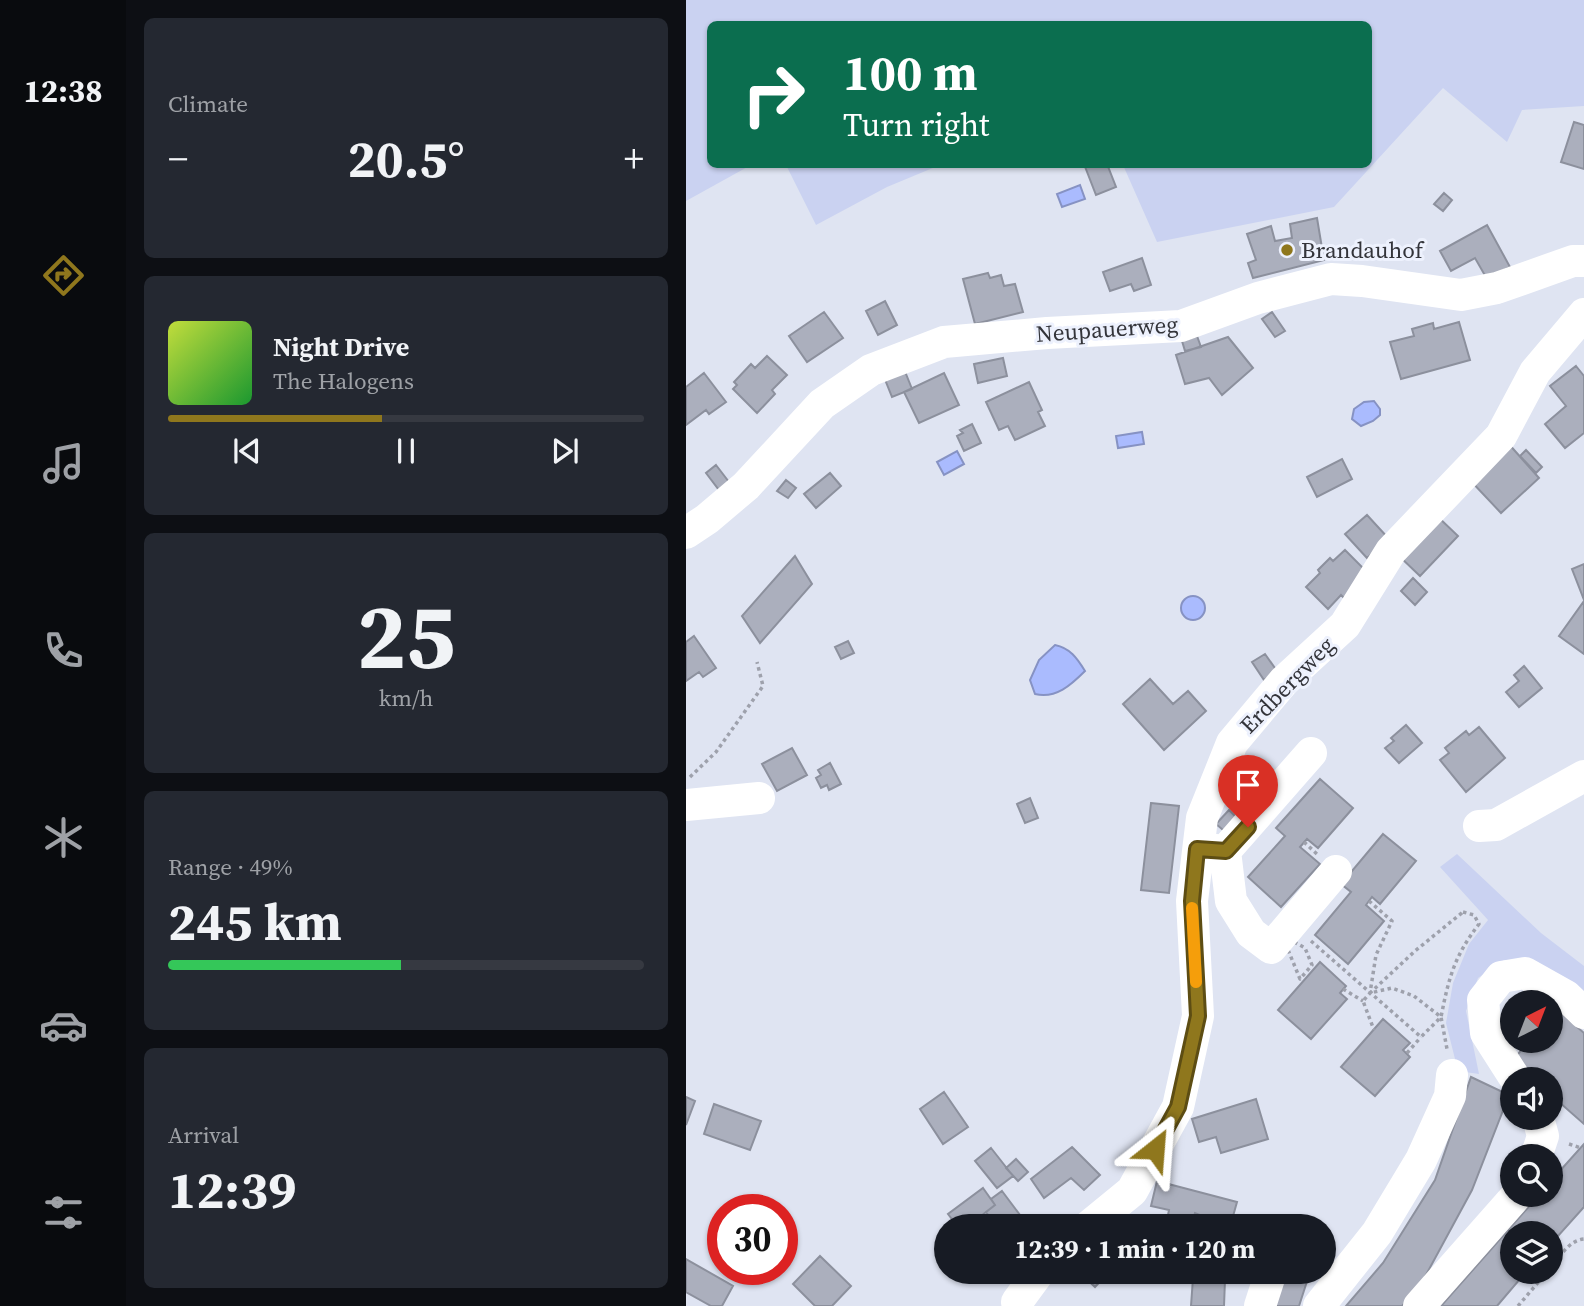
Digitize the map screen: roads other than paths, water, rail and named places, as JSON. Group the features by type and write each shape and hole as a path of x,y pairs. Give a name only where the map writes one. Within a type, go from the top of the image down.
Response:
{"street":[{"name":"Neupauerweg","path":"686,534 746,486 822,404 871,370 944,342 1181,326 1258,298 1331,279 1461,295 1497,288 1573,261 1584,261"},
{"name":"Erdbergweg","path":"1104,1214 1132,1191 1178,1107 1198,1016 1192,901 1211,850 1202,818 1232,743 1284,681 1345,625 1391,551 1502,436 1535,372 1584,314"},
{"path":"1311,753 1211,850 1231,901 1251,933 1271,948 1336,871"},
{"path":"1479,826 1496,825 1584,776"},
{"path":"686,806 759,799"},
{"path":"1508,1067 1486,1033 1483,1000 1501,977 1525,973 1566,996 1584,1013"},
{"path":"1319,1306 1377,1233 1421,1160 1450,1096 1452,1075"},
{"path":"1419,1306 1506,1207"},
{"path":"1018,1306 1017,1302 1030,1284"},
{"path":"1260,1306 1267,1284"}],"water":[{"path":"1080,185 1085,199 1062,207 1057,194"},
{"path":"1374,401 1380,409 1380,415 1373,421 1361,426 1352,419 1354,409 1364,402"},
{"path":"1142,432 1144,444 1118,448 1116,436"},
{"path":"957,451 964,464 944,475 937,462"},
{"path":"1193,596 1201,600 1205,608 1201,616 1193,620 1185,616 1181,608 1185,600"},
{"path":"1055,645 1073,654 1085,671 1069,686 1056,693 1035,694 1030,680 1039,660"}],"place":[{"name":"Brandauhof","path":"1287,250"}]}
